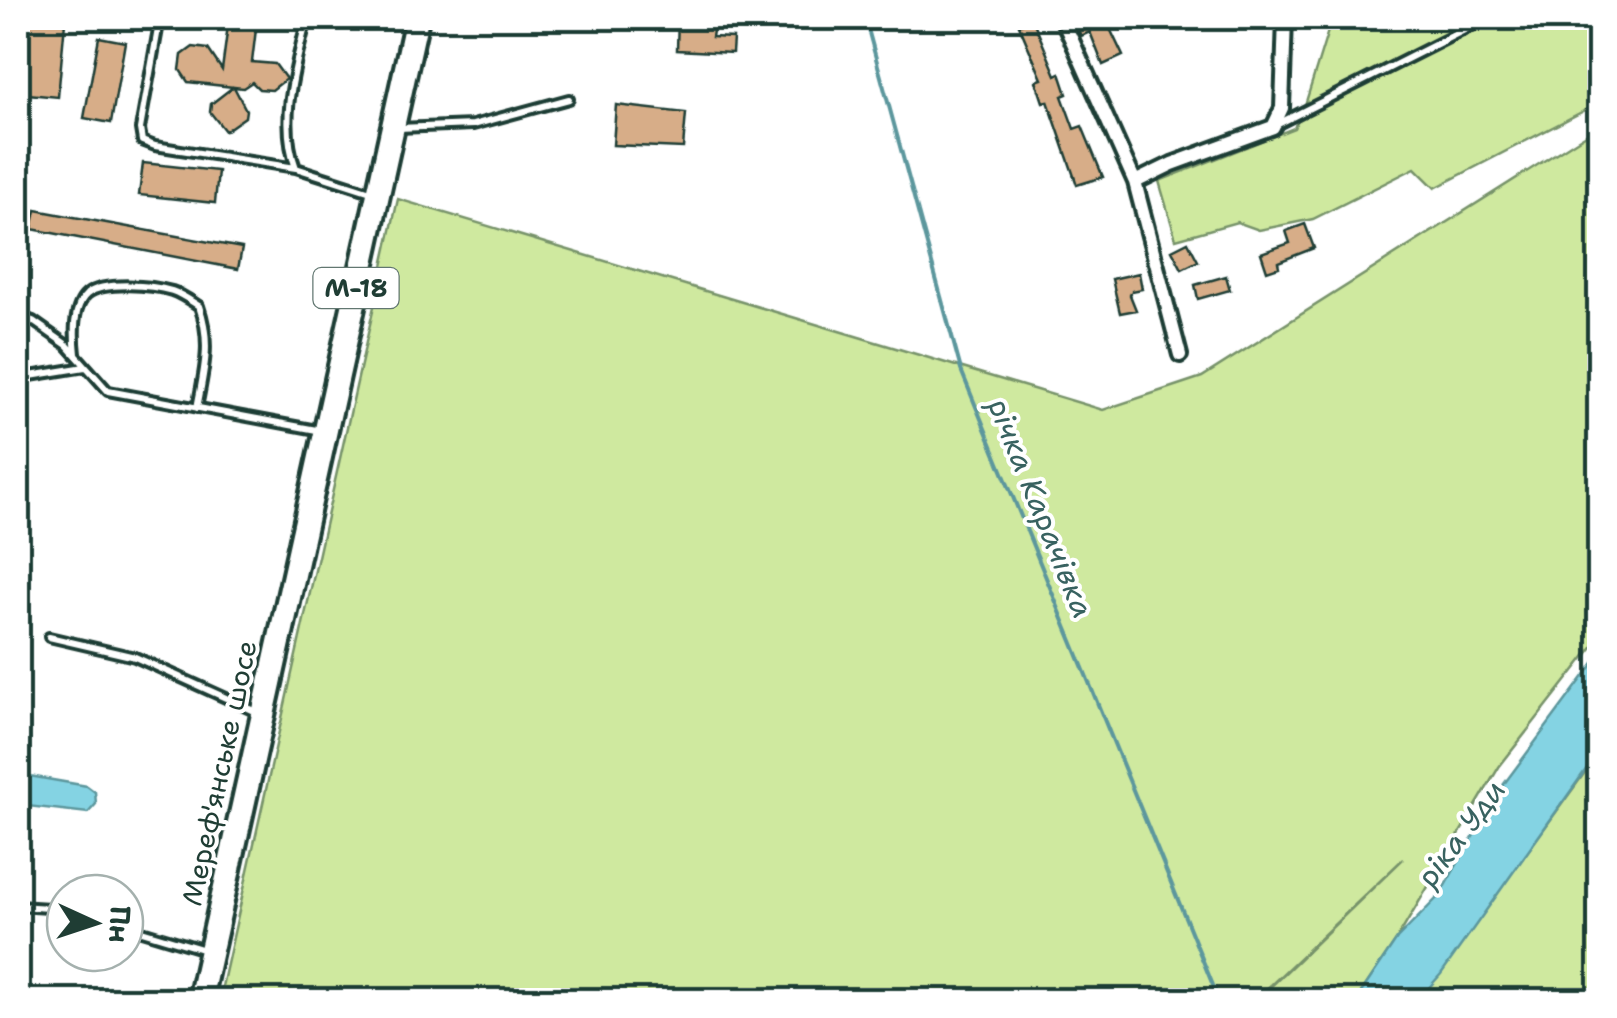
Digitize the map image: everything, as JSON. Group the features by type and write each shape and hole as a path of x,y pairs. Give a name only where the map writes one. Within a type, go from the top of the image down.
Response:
{"highway":[{"name":"М-18","path":"324,432 417,18"},
{"name":"Мереф'янське шосе","path":"200,1000 324,432"}],"street":[{"path":"1062,18 1135,182 1180,355"},
{"path":"1135,182 1172,164 1273,127 1282,108 1285,18"}],"lane":[{"path":"160,18 140,129 142,141 296,168 377,194"},
{"path":"296,168 288,146 287,121 307,18"},
{"path":"1273,127 1488,18"},
{"path":"392,128 473,126 568,99"},
{"path":"76,355 78,311 86,295 99,288 134,285 173,292 199,306 208,331 197,408"},
{"path":"18,316 68,345 108,391 324,432"},
{"path":"18,378 86,366"},
{"path":"49,638 135,657 262,714"},
{"path":"18,906 45,907"},
{"path":"145,932 211,952"}],"green space":[{"path":"1332,18 1599,18 1599,103 1435,188 1415,168 1313,219 1259,230 1237,222 1176,239 1159,181 1294,128"},
{"path":"1599,126 1599,639 1499,767 1397,939 1356,1000 1257,1000 1403,859 1255,1000 219,1000 398,199 1103,410 1202,377"},
{"path":"1599,753 1599,1000 1413,1000 1470,931"}],"water":[{"path":"1599,656 1599,751 1441,974 1418,1000 1356,1000 1397,939 1439,896 1501,788"},
{"path":"18,774 87,786 95,792 96,804 88,813 18,805"}],"building":[{"path":"18,18 65,22 58,97 18,93"},
{"path":"246,18 256,29 252,62 275,64 286,79 272,90 259,89 252,82 243,88 234,87 246,110 245,117 225,131 210,112 211,104 233,87 188,82 180,70 182,55 193,47 208,49 222,70 228,25"},
{"path":"678,18 715,18 712,37 733,38 732,53 677,50"},
{"path":"1032,18 1056,75 1060,73 1067,94 1062,96 1074,129 1082,126 1103,177 1077,185 1048,101 1043,102 1036,81 1042,79 1019,25"},
{"path":"1073,18 1105,18 1123,56 1103,65 1090,32 1081,36"},
{"path":"99,37 125,42 111,123 84,118"},
{"path":"616,105 686,113 683,148 613,145"},
{"path":"143,163 218,171 215,203 139,195"},
{"path":"36,210 242,248 238,269 32,229"},
{"path":"1305,224 1314,248 1278,262 1279,267 1267,271 1261,253 1290,243 1286,231"},
{"path":"1188,242 1198,261 1182,269 1172,250"},
{"path":"1139,273 1142,289 1130,295 1136,310 1120,313 1112,279"},
{"path":"1226,276 1230,290 1198,299 1195,285"}],"waterway":[{"name":"річка Карачівка","path":"865,18 961,370 1219,1000"}],"water label":[{"name":"ріка Уди","path":"1461,833"}]}
